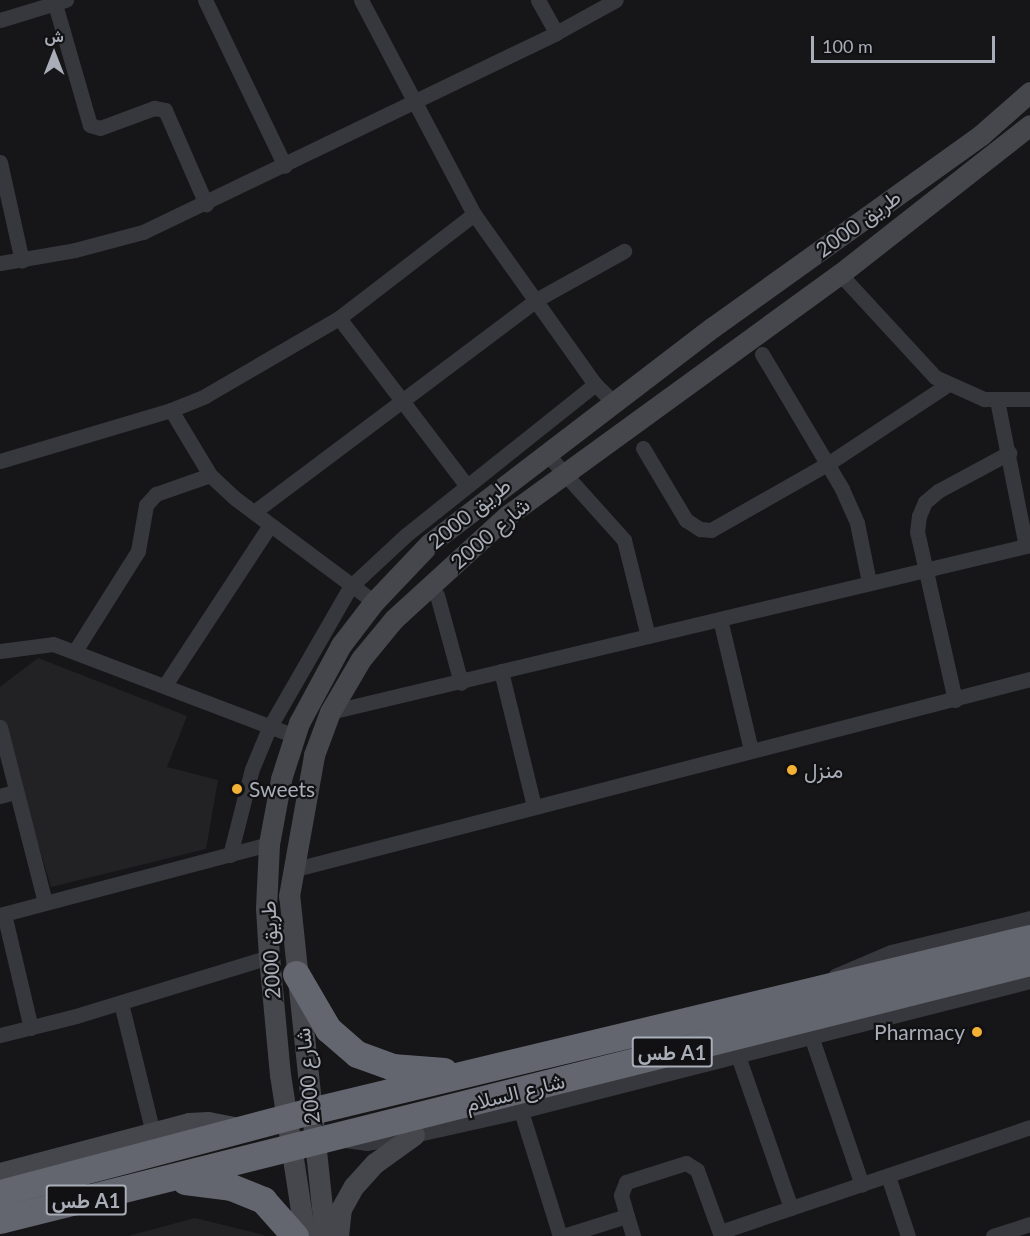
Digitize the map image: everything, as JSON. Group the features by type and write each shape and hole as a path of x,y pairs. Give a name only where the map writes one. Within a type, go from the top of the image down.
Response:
{"highway":[{"name":"شارع السلام","path":"0,1193 298,1114 1030,938"},
{"name":"شارع السلام","path":"0,1220 171,1180 312,1142 1030,962"},
{"path":"296,974 327,1029 373,1063 442,1071 478,1070"},
{"path":"171,1180 214,1184 247,1192 277,1212 295,1236"}],"street":[{"path":"205,0 285,165"},
{"path":"361,0 474,214 595,384 613,402"},
{"path":"538,0 556,33"},
{"path":"0,263 22,261 143,232 206,204 556,33 616,0"},
{"path":"0,20 60,2 90,125 100,128 154,108 165,110 206,204"},
{"name":"طريق 2000","path":"312,1142 298,1114 269,957 266,908 269,844 281,779 295,736 317,684 374,602 429,544 613,402 981,135 1030,92"},
{"name":"شارع 2000","path":"298,1114 296,974 289,896 292,870 314,755 330,712 361,658 393,619 508,515 561,473 840,274 913,214 1030,125"},
{"path":"0,162 22,261"},
{"path":"897,195 913,214"},
{"path":"0,461 171,410 205,396 339,318 474,214"},
{"path":"254,512 401,399 536,300 624,251"},
{"path":"840,274 924,368 948,385 997,400 1030,399"},
{"path":"339,318 467,486"},
{"path":"762,354 829,463 856,524 869,582"},
{"path":"231,855 252,770 269,728 350,587 467,486 595,384"},
{"path":"643,448 686,520 705,530 722,527 829,463 948,385"},
{"path":"330,712 461,683 501,671 1028,545 997,400"},
{"path":"171,410 210,475 350,587 374,602"},
{"path":"546,453 561,473 624,540 648,636"},
{"path":"955,700 917,524 926,502 938,491 1009,453"},
{"path":"75,651 138,551 146,505 156,494 210,475"},
{"path":"165,685 270,525"},
{"path":"437,595 461,683"},
{"path":"720,619 751,750"},
{"path":"0,651 46,644 75,651 269,728 295,736"},
{"path":"501,671 534,806"},
{"path":"292,870 1030,679"},
{"path":"0,727 45,902"},
{"path":"0,795 15,792"},
{"path":"31,1028 2,914 269,844"},
{"path":"810,992 847,969 891,952 1030,918"},
{"path":"0,1035 121,1003 269,957"},
{"path":"312,1142 366,1143 414,1135 521,1111 737,1053 1030,981"},
{"path":"121,1003 153,1132"},
{"path":"811,1036 862,1185"},
{"path":"737,1053 791,1208"},
{"path":"521,1111 562,1236 627,1216"},
{"path":"0,1173 153,1132 208,1122 243,1129"},
{"path":"633,1236 621,1195 626,1182 686,1164 697,1170 720,1234 1030,1127"},
{"path":"338,1236 341,1209 350,1191 375,1163 414,1135"},
{"path":"305,1236 312,1142"},
{"path":"312,1142 325,1236"},
{"path":"888,1176 908,1236"},
{"path":"993,1236 1030,1224"}],"shaded area":[{"path":"38,658 187,716 167,767 218,780 206,849 51,887 0,720 0,687"},
{"path":"195,1218 264,1235 264,1236 128,1236"}],"place":[{"name":"منزل","path":"792,770"},
{"name":"Sweets","path":"237,789"},
{"name":"Pharmacy","path":"977,1032"}]}
